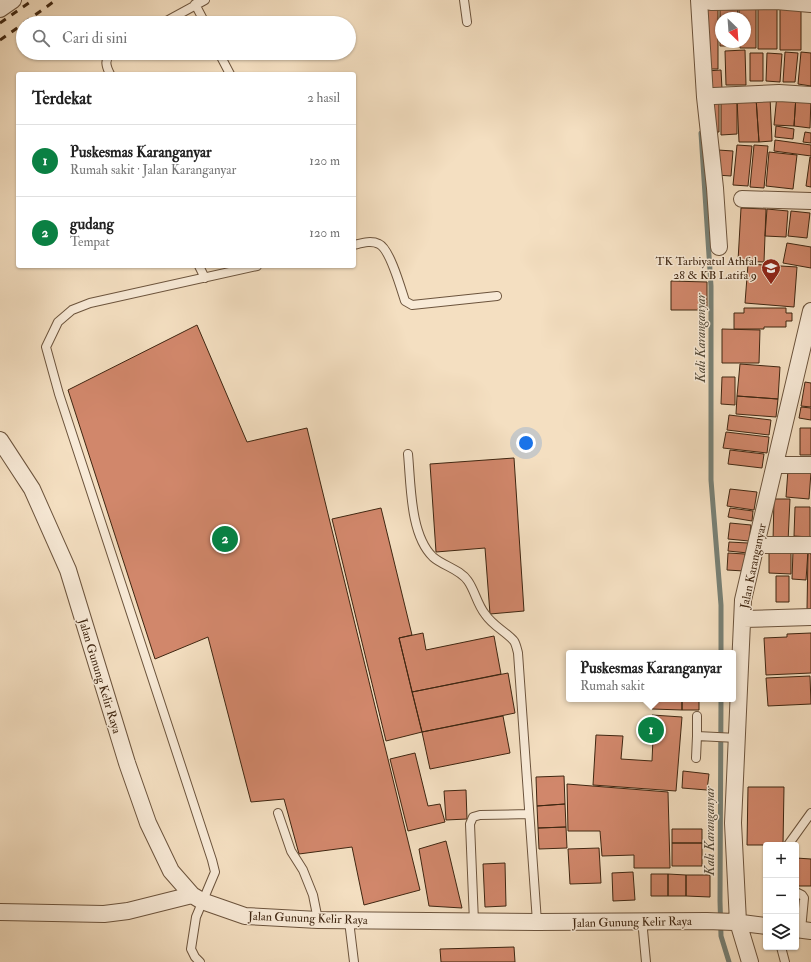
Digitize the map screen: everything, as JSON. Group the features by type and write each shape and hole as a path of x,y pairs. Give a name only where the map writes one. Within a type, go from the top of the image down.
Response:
{"street":[{"path":"0,9 13,0"},
{"path":"719,247 715,188 705,97 705,1 776,1 811,4"},
{"path":"714,96 779,93 811,95"},
{"path":"742,199 811,201"},
{"name":"Jalan Karanganyar","path":"750,962 736,922 733,823 733,738 743,619 743,600 775,465 804,375 811,311"},
{"name":"Jalan Gunung Kelir Raya","path":"0,440 32,489 68,570 124,756 148,823 171,871 197,898 245,916 318,920 474,922 707,921 736,922 763,926"},
{"path":"775,465 811,465"},
{"path":"756,546 811,545"},
{"path":"743,619 811,617"},
{"path":"0,912 104,914 197,898"}],"lane":[{"path":"175,16 205,0"},
{"path":"464,0 467,22"},
{"path":"196,4 202,16"},
{"path":"107,60 106,66 109,72"},
{"path":"223,60 229,72"},
{"path":"356,245 368,242 379,244 387,251 405,301 408,304 412,305 497,296"},
{"path":"200,268 205,278"},
{"path":"200,962 190,949 196,917 197,898 215,872 212,860 59,394 46,347 58,322 72,310 90,304 248,268"},
{"path":"408,454 415,523 427,549 434,557 460,573 468,581 484,613 494,625 515,642 518,653 537,922"},
{"path":"696,758 698,716"},
{"path":"698,736 733,738"},
{"path":"278,813 291,851 303,870 313,895 318,920"},
{"path":"790,842 811,813"},
{"path":"474,922 470,824 473,817 480,815 529,814"},
{"path":"799,894 804,898 803,930"},
{"path":"349,921 354,962"},
{"path":"644,922 643,930 646,962"},
{"path":"782,950 784,962"}],"building":[{"path":"780,6 801,7 801,50 780,50"},
{"path":"758,7 777,7 777,49 758,49"},
{"path":"720,8 738,8 738,12 720,12"},
{"path":"704,9 718,9 718,12 715,12 715,48 718,48 718,69 704,69"},
{"path":"739,9 756,9 756,48 751,48 751,12 739,12"},
{"path":"745,50 746,85 726,85 725,51"},
{"path":"785,52 798,53 795,82 783,82"},
{"path":"801,52 811,53 811,86 798,84"},
{"path":"750,53 763,53 763,81 750,81"},
{"path":"767,53 782,54 780,82 766,81"},
{"path":"721,70 722,89 706,90 706,71"},
{"path":"777,95 796,96 794,126 774,125"},
{"path":"796,96 811,98 810,128 794,126"},
{"path":"770,97 772,141 759,142 756,98"},
{"path":"756,98 759,142 739,142 737,99"},
{"path":"709,100 719,100 719,132 709,132"},
{"path":"721,100 737,100 737,134 721,135"},
{"path":"776,126 794,129 793,139 775,137"},
{"path":"805,132 811,133 811,143 803,142"},
{"path":"775,140 811,145 811,156 774,151"},
{"path":"737,145 752,146 748,186 733,185"},
{"path":"754,145 768,146 764,188 750,187"},
{"path":"718,150 733,151 731,176 716,175"},
{"path":"769,152 797,155 793,189 766,186"},
{"path":"811,157 811,187 806,186"},
{"path":"741,208 766,209 764,262 738,261"},
{"path":"767,209 788,211 786,237 765,236"},
{"path":"791,211 810,213 807,238 788,236"},
{"path":"787,243 811,247 811,268 783,263"},
{"name":"TK Tarbiyatul Athfal 28 & KB Latifa 9","path":"748,264 797,267 794,307 745,303"},
{"path":"671,281 707,282 707,310 671,310"},
{"path":"744,308 786,308 786,313 792,313 792,321 786,321 786,327 734,329 734,313 744,313"},
{"path":"197,325 247,442 307,428 420,890 364,905 352,847 299,854 284,799 251,802 208,637 155,659 68,390"},
{"path":"722,329 760,330 759,363 722,363"},
{"path":"740,364 780,367 778,399 737,396"},
{"path":"722,377 735,377 735,405 721,404"},
{"path":"805,382 811,383 811,407 801,406"},
{"path":"737,396 778,399 776,417 736,414"},
{"path":"801,407 811,408 811,420 799,418"},
{"path":"729,415 771,420 769,435 727,430"},
{"path":"800,428 811,428 811,455 800,455"},
{"path":"726,432 769,437 767,453 723,448"},
{"path":"730,450 764,454 762,468 728,464"},
{"path":"514,458 524,611 490,614 485,548 436,552 430,464"},
{"path":"788,470 811,472 809,499 786,497"},
{"path":"730,489 757,492 754,510 727,506"},
{"path":"774,499 790,499 788,542 773,541"},
{"path":"795,507 810,507 810,537 794,536"},
{"path":"381,508 412,635 399,638 422,732 386,741 332,519"},
{"path":"730,508 753,511 752,521 728,517"},
{"path":"730,523 751,525 749,541 728,539"},
{"path":"729,542 748,543 748,553 728,551"},
{"path":"793,551 808,551 806,580 792,579"},
{"path":"728,553 745,554 744,571 727,570"},
{"path":"769,553 791,553 791,574 769,573"},
{"path":"808,553 811,554 811,609 807,609"},
{"path":"776,576 789,576 789,602 776,602"},
{"path":"423,633 426,650 494,636 501,674 412,692 399,638"},
{"path":"811,633 811,673 766,675 764,638 787,637 787,634"},
{"path":"508,673 515,713 422,732 412,692"},
{"path":"810,676 811,704 768,706 766,678"},
{"path":"652,702 682,702 682,710 652,709"},
{"path":"682,702 699,702 699,710 682,710"},
{"path":"652,715 682,717 676,791 593,785 596,735 623,736 621,759 652,761 653,738 650,738"},
{"path":"503,716 510,753 430,769 422,732"},
{"path":"415,753 428,806 440,804 445,822 408,831 390,759"},
{"path":"683,771 709,774 707,790 682,788"},
{"path":"564,776 565,804 537,806 536,777"},
{"path":"567,784 668,792 670,868 634,868 634,855 602,856 600,831 568,831"},
{"path":"748,787 784,787 783,842 763,842 763,845 747,845"},
{"path":"466,790 467,819 446,820 444,791"},
{"path":"565,804 566,827 538,828 537,806"},
{"path":"566,827 567,848 539,849 538,828"},
{"path":"672,829 702,829 702,843 672,843"},
{"path":"446,841 462,908 429,906 419,849"},
{"path":"672,843 702,843 702,866 672,866"},
{"path":"599,848 601,883 570,884 568,849"},
{"path":"799,858 811,859 811,886 799,886"},
{"path":"505,863 506,906 485,907 483,864"},
{"path":"633,872 635,900 613,901 612,873"},
{"path":"651,874 668,874 668,896 651,896"},
{"path":"668,874 686,875 686,896 668,896"},
{"path":"686,875 710,875 710,897 686,896"},
{"path":"514,947 515,962 441,962 440,949"}],"waterway":[{"name":"Kali Karanganyar","path":"701,133 711,286 711,480 721,605 721,650"},
{"name":"Kali Karanganyar","path":"721,702 721,936 729,962"}],"railway":[{"path":"0,23 33,0"},
{"path":"34,16 56,0"},
{"path":"0,40 16,29"}],"place":[{"name":"TK Tarbiyatul Athfal 28 & KB Latifa 9","path":"771,285"},
{"name":"gudang","path":"225,539"},
{"name":"Puskesmas Karanganyar","path":"651,730"}]}
